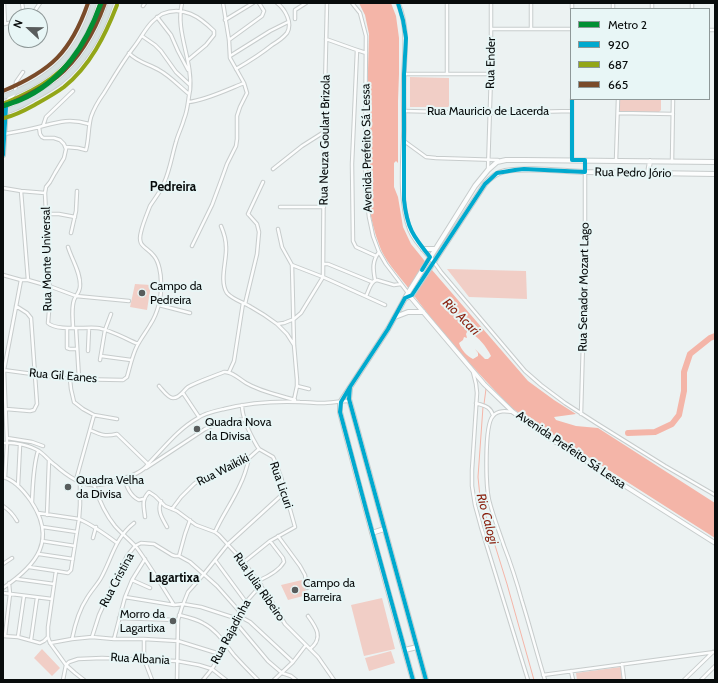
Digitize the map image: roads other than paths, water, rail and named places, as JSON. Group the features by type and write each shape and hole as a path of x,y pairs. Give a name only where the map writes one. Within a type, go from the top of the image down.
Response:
{"main road":[{"path":"3,97 15,93 38,81 49,74 64,60 76,44 94,3"},
{"path":"4,109 25,104 60,82 85,56 101,29 111,3"},
{"path":"3,155 4,109 8,101 15,93"},
{"path":"413,680 372,533 340,412 340,404 409,295 435,248 475,186 488,170 500,160"},
{"name":"Rua Pedro Jório","path":"500,160 715,162"},
{"path":"524,160 524,169"},
{"path":"648,173 650,161"},
{"name":"Rua Pedro Jório","path":"409,295 433,264 485,184 497,173 524,169 585,172 715,174"},
{"path":"423,249 435,248"},
{"path":"395,317 408,312 423,312"},
{"path":"350,386 350,401 426,680"},
{"path":"372,533 384,529"},
{"path":"405,650 417,647"}],"street":[{"path":"4,3 4,24"},
{"path":"101,356 132,360 138,344 154,319 159,305 161,282 159,268 155,257 141,244 140,234 148,212 165,182 177,139 184,121 188,102 190,85 188,60 182,34 182,3"},
{"path":"192,246 212,205 227,164 236,146 237,116 247,93 244,83 230,56 223,3"},
{"path":"226,20 253,3"},
{"path":"228,40 262,16 264,11 259,3"},
{"path":"236,69 280,40 287,33 289,28 285,13 276,3"},
{"path":"295,19 295,10 306,3"},
{"name":"Rua Neuza Goulart Brizola","path":"323,277 327,3"},
{"name":"Avenida Prefeito Sá Lessa","path":"352,3 360,14 366,36 366,192 369,218 373,236 379,252 386,264 409,295 484,384 513,412 715,543"},
{"path":"398,3 404,20 406,38 404,74 403,188 405,211 414,238 433,264 525,371 547,390 581,414 715,495"},
{"path":"447,3 447,74"},
{"name":"Rua Ender","path":"488,170 491,74 491,3"},
{"path":"531,3 531,28"},
{"path":"66,147 86,150 89,138 89,124 96,106 120,66 157,17 169,12 181,12 194,15 212,30 214,35 206,45 188,60"},
{"path":"157,17 171,35 178,52 189,71"},
{"path":"230,56 270,31 288,22"},
{"path":"491,29 570,29"},
{"path":"142,36 155,44 176,72 190,85"},
{"path":"326,39 366,53"},
{"path":"357,50 352,164 353,241 356,247 376,256"},
{"path":"129,53 137,60 168,75 189,94"},
{"path":"15,93 15,84 23,72"},
{"path":"404,74 491,74"},
{"path":"188,102 193,102 212,96 244,83"},
{"path":"43,126 46,117 73,91"},
{"path":"572,100 572,160"},
{"path":"616,161 618,100"},
{"path":"672,162 673,100"},
{"name":"Rua Mauricio de Lacerda","path":"404,111 489,113 572,111"},
{"path":"618,113 673,114"},
{"path":"4,134 70,121 89,124"},
{"path":"3,188 45,193 46,187 64,158 66,147 63,142 58,139 43,137 39,127"},
{"path":"273,169 302,146 324,132"},
{"name":"Rua Pedro Jório","path":"404,142 426,157 500,160"},
{"name":"Rua Senador Mozart Lago","path":"581,414 585,277 585,160"},
{"path":"229,372 234,361 244,304 256,254 259,232 257,224 248,214 263,182"},
{"path":"21,191 28,280"},
{"path":"71,233 76,211 77,191"},
{"name":"Rua Monte Universal","path":"45,193 48,229 46,256 49,272 50,299 47,322 50,325 67,328"},
{"path":"280,207 324,207"},
{"path":"46,214 59,214 75,218"},
{"path":"221,226 226,239 224,275 224,286 226,291 229,295 255,309 277,324 287,334 294,345"},
{"path":"278,229 282,247 292,265 294,345 297,386 294,400"},
{"path":"68,247 78,272 80,286 74,299 73,306 79,380"},
{"path":"366,296 373,281 373,265 379,252"},
{"path":"324,264 328,264 373,281 394,285 401,284"},
{"path":"292,265 385,304"},
{"path":"3,275 49,286 76,296 129,301"},
{"path":"277,324 294,319 301,313 323,277"},
{"path":"3,588 17,579 39,554 43,527 38,513 32,503 18,486 11,480 4,477 7,438 3,370 21,280"},
{"path":"159,305 190,313"},
{"path":"6,409 30,411 35,408 37,401 30,318 28,314 16,306"},
{"path":"100,360 105,330 110,314"},
{"path":"77,349 67,348 67,328 97,328 138,344"},
{"path":"88,350 89,328"},
{"name":"Rua Gil Eanes","path":"3,370 79,380 123,380 127,377 132,360"},
{"path":"473,371 477,388 472,470 472,486 475,505 528,680"},
{"path":"159,386 169,397 175,398 193,385 224,372 229,372 247,384 299,402"},
{"path":"70,379 74,402 94,415 117,419"},
{"path":"297,386 309,389"},
{"path":"183,393 199,417"},
{"path":"146,468 148,464 188,424 199,417 217,410 269,402 327,403 350,401"},
{"path":"476,403 491,409 493,415"},
{"name":"Rua Licuri","path":"242,405 251,435 259,449 274,459 295,527 278,536"},
{"path":"513,412 502,411 493,415 491,418 489,426 487,464 489,499 529,622 545,680"},
{"path":"76,480 94,415"},
{"path":"3,443 31,447 76,480 94,485 124,478 146,468 205,429 214,425 245,419"},
{"path":"90,430 104,436 117,434 148,464"},
{"path":"7,438 26,440 43,446"},
{"path":"18,486 20,445"},
{"name":"Rua Waikiki","path":"172,508 189,488 198,481 215,474 245,456 249,458 259,449"},
{"path":"32,503 34,469 38,451"},
{"path":"145,517 143,499 147,493 150,493 156,496 165,506 172,508 198,527 215,532 240,487 249,458"},
{"path":"47,515 49,460"},
{"path":"124,478 127,488 135,497 139,500 143,499"},
{"path":"29,567 70,572 79,519 80,482"},
{"path":"94,485 102,507 145,559 174,605"},
{"path":"177,680 178,620 188,592 228,544 285,492"},
{"path":"160,501 160,512 167,527"},
{"path":"3,506 9,510 17,521"},
{"path":"38,513 79,519 96,527 117,543"},
{"path":"179,556 190,520"},
{"path":"72,638 74,625 82,606 102,577 117,543 126,530 134,523"},
{"path":"43,527 77,532"},
{"path":"93,538 96,527"},
{"name":"Rua Julia Ribeiro","path":"215,532 244,562 278,610 285,624 318,657 334,680"},
{"path":"244,562 278,536 300,566 308,588"},
{"path":"42,541 75,546"},
{"path":"258,581 277,570 284,562 283,558 270,541"},
{"name":"Rua Cristina","path":"92,637 99,615 127,556 135,546 141,543 154,544 172,555 179,556 190,562 217,586 240,614 293,662"},
{"path":"39,554 73,560"},
{"path":"3,564 12,558"},
{"path":"114,639 125,597 132,580 145,559"},
{"path":"215,560 246,602"},
{"path":"56,571 48,627 48,637 50,643 66,665 84,680"},
{"path":"17,579 54,584"},
{"path":"132,580 150,588"},
{"path":"10,583 10,594 4,636 18,637 40,643 48,637"},
{"name":"Rua Rajadinha","path":"203,680 212,669 226,644 237,624 246,602 261,585"},
{"path":"3,593 52,599"},
{"path":"18,637 24,596"},
{"path":"125,597 174,605 183,604 201,607 238,620"},
{"path":"31,640 37,598"},
{"path":"179,615 196,620 218,634 258,680"},
{"path":"308,616 315,626 318,634 315,645 310,649"},
{"path":"119,618 178,620"},
{"path":"237,624 268,661 282,673 291,676 296,680"},
{"path":"50,643 72,638 92,637 178,641 220,654"},
{"path":"144,639 144,659 152,680"},
{"path":"274,680 293,662 306,645"},
{"path":"543,675 714,652"},
{"path":"684,680 714,652"},
{"name":"Rua Albania","path":"66,665 69,662 78,659 102,658 177,661 199,664 212,669 226,680"},
{"path":"622,664 624,680"},
{"path":"63,680 66,665"},
{"path":"701,680 715,666"},
{"path":"571,671 572,680"}],"water":[{"name":"Rio Acari","path":"359,3 391,3 396,16 399,38 398,163 396,161 394,163 394,187 398,197 403,227 411,244 528,381 576,414 554,417 556,420 576,426 598,428 715,503 715,538 513,409 470,364 388,262 382,252 376,236 370,213 367,190 366,155 369,154 371,143 368,138 369,127 367,107 369,34 365,15","holes":["467,332 470,332 487,349 491,356 488,359 485,359 475,349 478,356 473,359 466,354 460,346 459,343 464,337 467,338 466,334"]}],"waterway":[{"path":"628,433 655,432 672,424 679,415 684,391 684,372 690,354 710,338 715,336"},
{"name":"Rio Calogi","path":"484,404 486,389"},
{"name":"Rio Calogi","path":"483,407 478,477 480,497 507,584 534,680"}],"metro line":[{"name":"2","path":"3,106 20,100 35,92 49,83 61,72 80,47 101,3"}],"place":[{"name":"Campo da Pedreira","path":"142,293"},
{"name":"Quadra Nova da Divisa","path":"197,429"},
{"name":"Quadra Velha da Divisa","path":"68,487"},
{"name":"Campo da Barreira","path":"295,590"},
{"name":"Morro da Lagartixa","path":"173,621"}],"district":[{"name":"Pedreira","path":"173,187"},
{"name":"Lagartixa","path":"174,578"}]}
